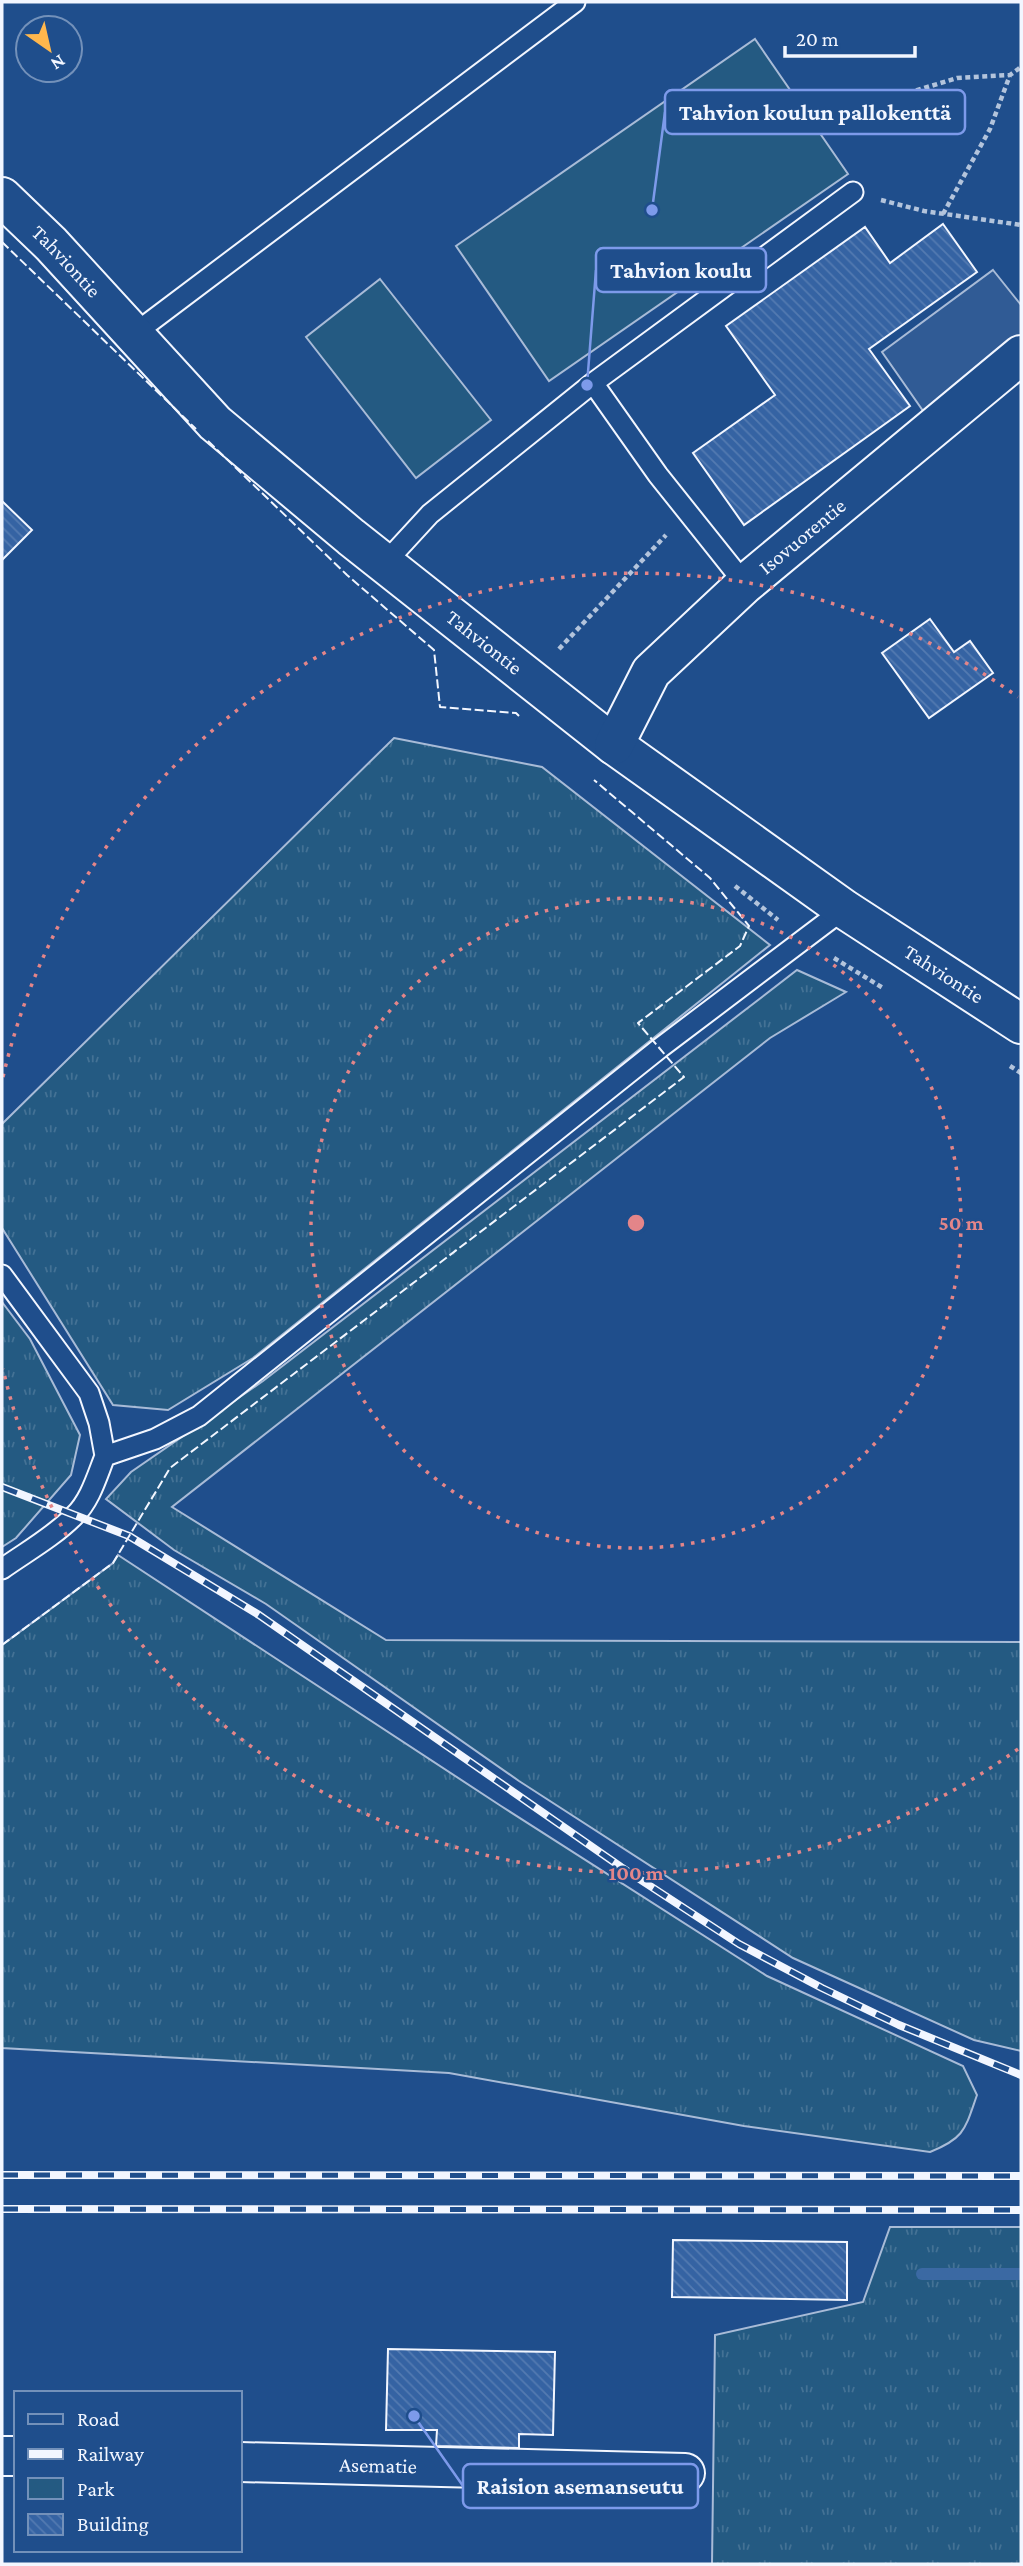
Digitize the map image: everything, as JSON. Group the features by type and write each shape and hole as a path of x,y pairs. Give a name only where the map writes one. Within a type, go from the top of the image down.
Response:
{"street":[{"name":"Tahviontie","path":"2,197 51,244 215,423 384,564 614,744 844,909 1021,1024"},
{"name":"Isovuorentie","path":"614,744 651,672 746,584 1021,355"},
{"name":"Asematie","path":"242,2462 685,2473"}],"lane":[{"path":"134,334 575,2"},
{"path":"384,564 430,514 593,383 853,192"},
{"path":"593,383 659,475 746,584"},
{"path":"105,1457 155,1439 199,1416 670,1040 844,909"},
{"path":"2,1275 89,1393 99,1423 105,1457 88,1496 76,1515 2,1569"}],"path":[{"path":"809,117 888,99 957,78 1010,75 1021,67"},
{"path":"943,214 990,130 1010,75"},
{"path":"853,192 924,211 1021,225"},
{"path":"531,679 688,512"}],"green space":[{"path":"755,39 848,174 549,381 456,246"},
{"path":"380,279 491,420 416,478 306,337"},
{"path":"394,738 542,767 770,945 253,1358 168,1410 113,1405 2,1228 2,1124"},
{"path":"797,970 846,992 770,1038 172,1507 386,1640 1021,1642 1021,2051 974,2040 793,1958 519,1781 266,1604 174,1550 106,1499 131,1472 263,1381"},
{"path":"2,1302 30,1339 80,1435 71,1475 16,1538 2,1547"},
{"path":"118,1555 501,1806 767,1976 963,2066 977,2095 962,2131 950,2142 930,2152 744,2126 449,2073 2,2048 2,1645 113,1563"},
{"path":"890,2227 1021,2227 1021,2564 712,2564 715,2335 863,2302"}],"shaded area":[{"path":"993,270 1021,305 1021,355 935,428 882,352"}],"building":[{"path":"943,224 977,272 869,349 910,406 744,525 693,453 775,395 726,326 865,227 890,263"},
{"path":"2,501 32,530 2,560"},
{"path":"930,619 954,652 970,641 993,673 929,718 882,653"},
{"path":"673,2240 847,2242 847,2300 672,2297"},
{"path":"388,2349 555,2352 553,2435 519,2434 519,2448 436,2446 437,2430 386,2430"}],"waterway":[{"path":"922,2274 1021,2274"}],"railway":[{"path":"2,1487 129,1536 259,1615 621,1867 739,1944 899,2025 1021,2075"},
{"path":"2,2175 1021,2176"},
{"path":"2,2209 1021,2210"}],"fence":[{"path":"2,242 196,429"},
{"path":"208,441 347,575 434,650 440,707 516,713 519,716"},
{"path":"2,1645 113,1563 170,1468 684,1077 638,1023 740,946 749,926 710,878 594,780"}],"place":[{"name":"Tahvion koulun pallokenttä","path":"652,210"},
{"name":"Tahvion koulu","path":"587,385"},
{"name":"Raision asemanseutu","path":"414,2416"}]}
